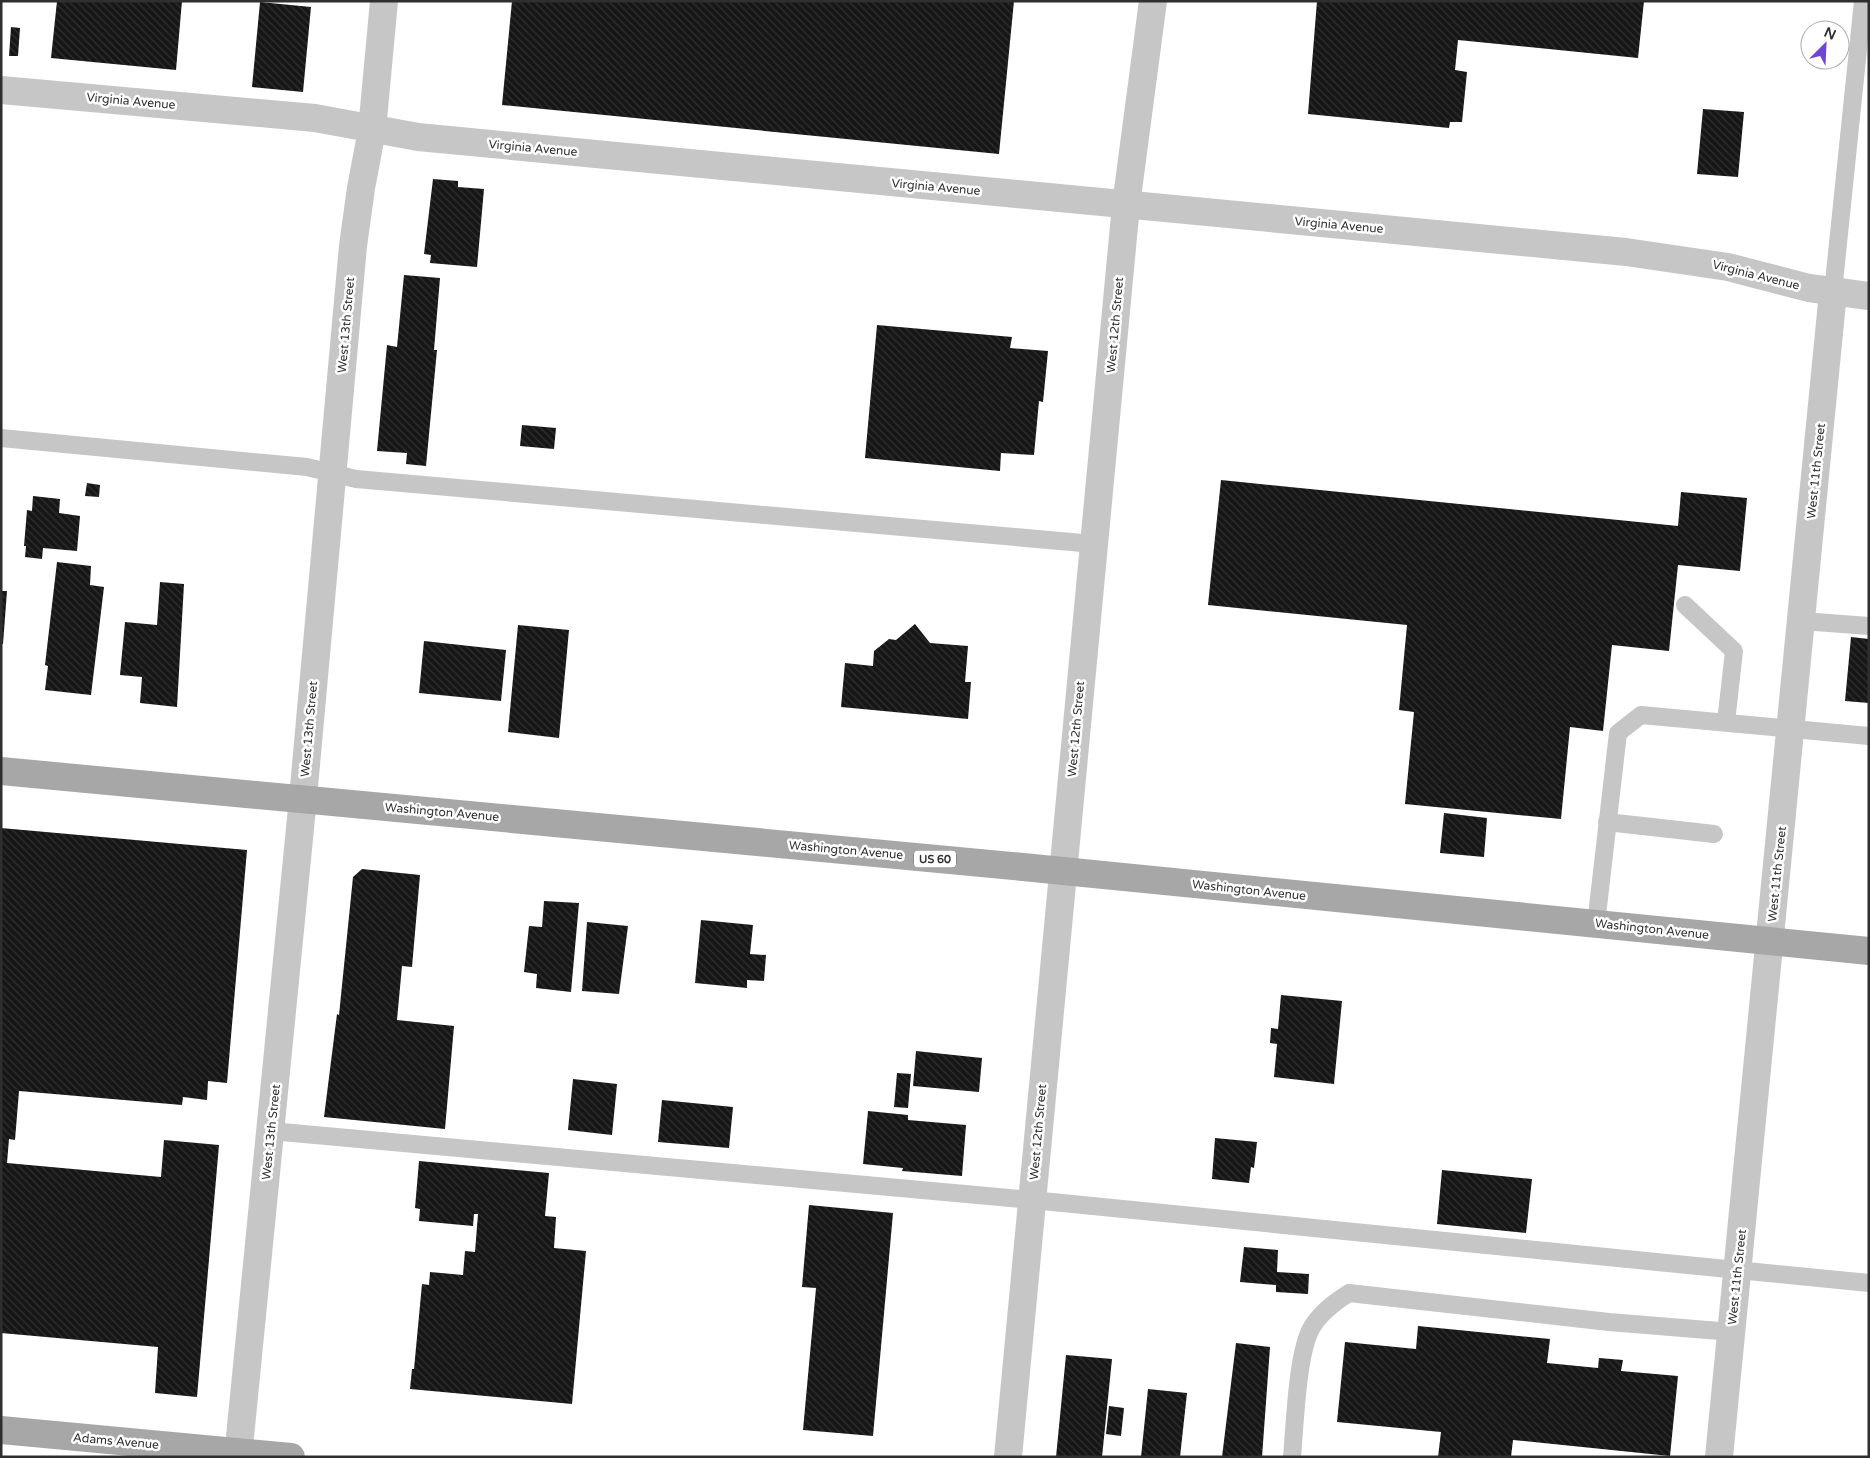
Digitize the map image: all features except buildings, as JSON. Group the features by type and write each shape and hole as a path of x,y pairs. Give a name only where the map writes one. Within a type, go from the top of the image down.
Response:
{"main road":[{"name":"Washington Avenue","path":"1,771 303,798 1869,951"},
{"name":"Adams Avenue","path":"1,1430 238,1454 291,1457"}],"street":[{"name":"West 13th Street","path":"238,1454 303,798 353,246 372,130 384,1"},
{"name":"West 12th Street","path":"1008,1457 1126,205 1153,1"},
{"name":"Virginia Avenue","path":"1,90 315,118 372,130 428,138 1626,252 1728,267 1809,288 1869,296"},
{"name":"West 11th Street","path":"1719,1457 1834,292"}],"lane":[{"path":"1834,292 1863,1"},
{"path":"1,438 307,467 356,479 1094,544"},
{"path":"1685,605 1734,651 1726,722"},
{"path":"1802,621 1869,626"},
{"path":"1596,924 1618,733 1641,715 1869,736"},
{"path":"1607,822 1714,834"},
{"path":"271,1131 1032,1200 1869,1283"},
{"path":"1292,1457 1303,1351 1312,1327 1332,1304 1349,1293 1609,1322 1732,1332"}]}
